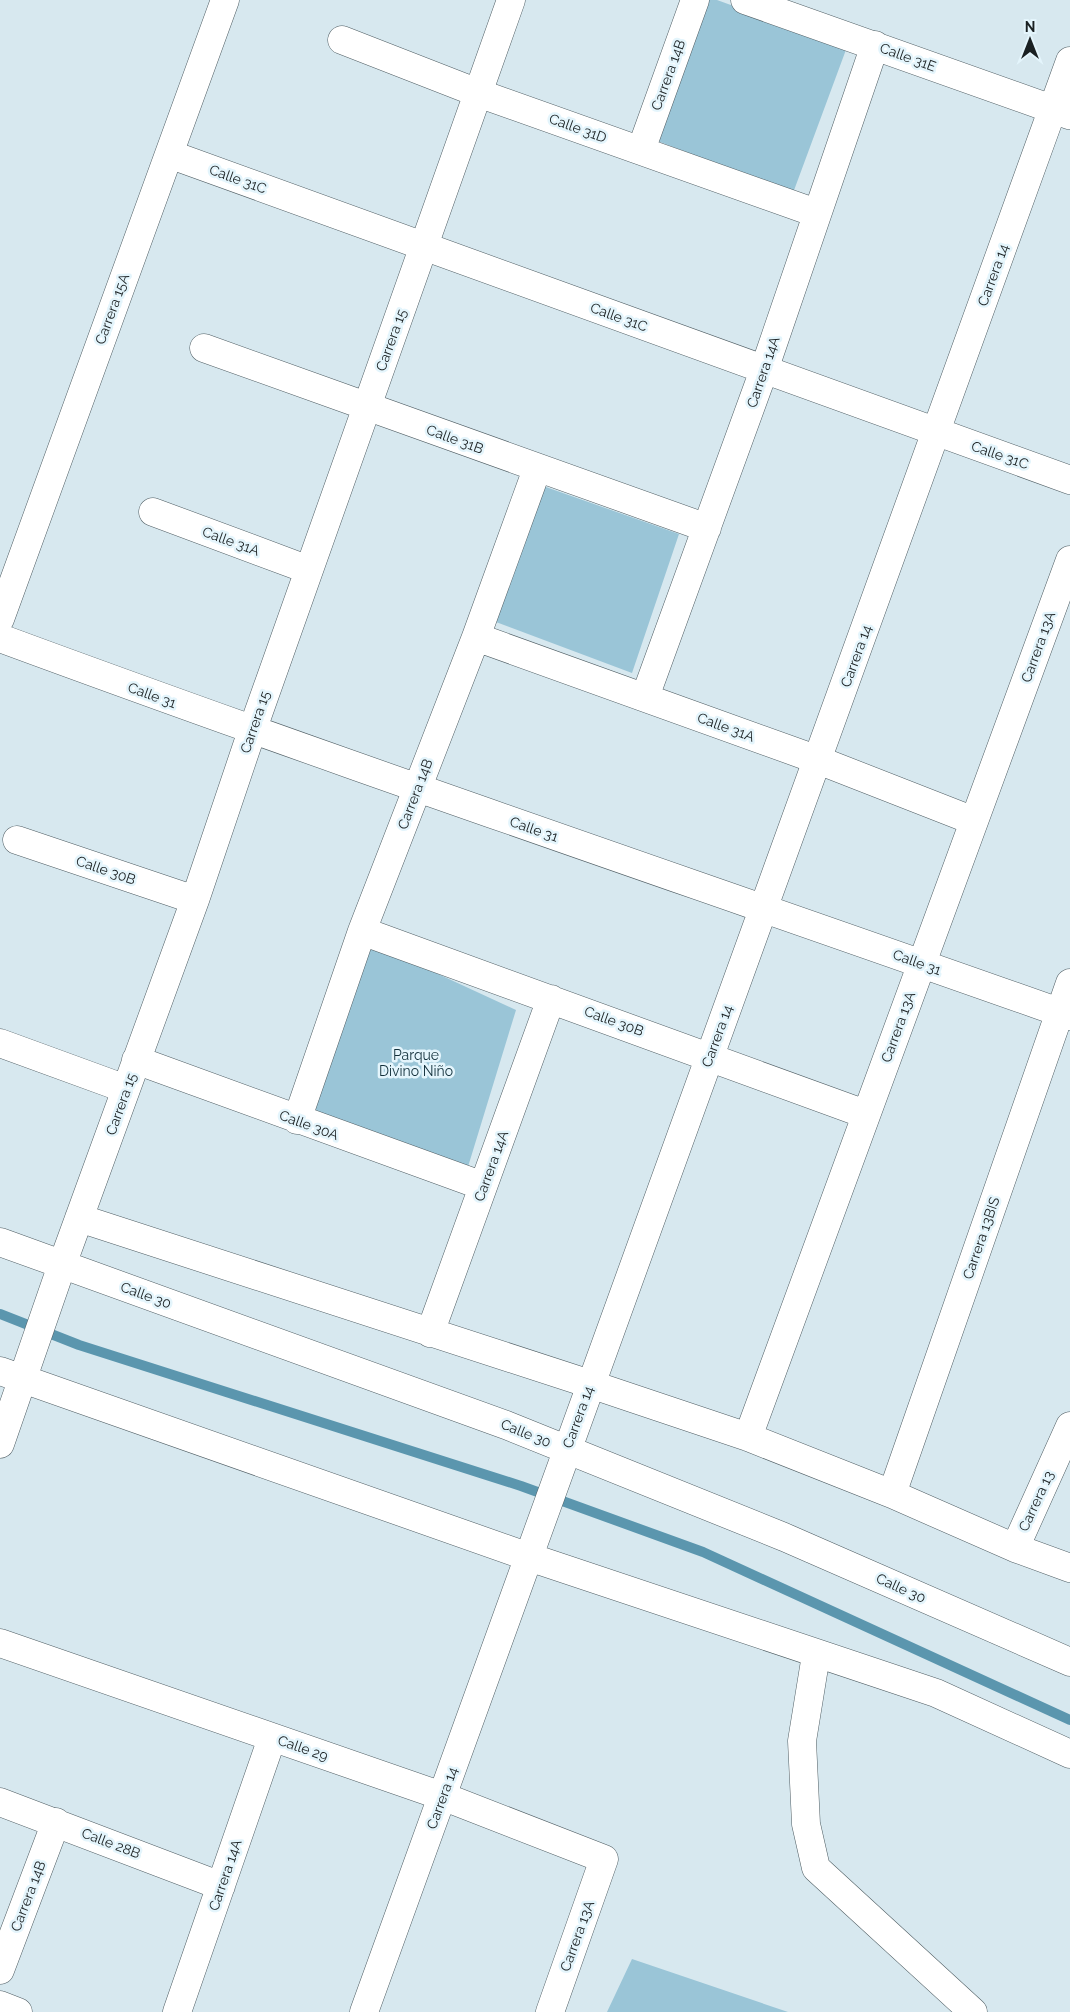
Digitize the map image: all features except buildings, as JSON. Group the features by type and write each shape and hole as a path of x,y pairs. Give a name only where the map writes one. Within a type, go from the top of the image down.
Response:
{"street":[{"name":"Carrera 15A","path":"0,618 225,0"},
{"name":"Carrera 15","path":"0,1444 18,1369 50,1300 195,900 252,731 511,0"},
{"name":"Carrera 14B","path":"641,150 694,0"},
{"name":"Calle 31E","path":"745,0 1061,112"},
{"name":"Calle 31D","path":"342,40 478,92 816,213"},
{"name":"Carrera 14A","path":"645,697 764,370 816,213 875,46"},
{"name":"Carrera 14","path":"364,2012 590,1384 937,433 1061,112 1070,61"},
{"name":"Calle 31C","path":"169,154 1070,480"},
{"name":"Calle 31B","path":"204,348 537,469 706,528"},
{"name":"Carrera 14B","path":"297,1120 362,931 476,637 537,469"},
{"name":"Calle 31A","path":"153,512 309,570"},
{"name":"Carrera 13A","path":"748,1438 865,1114 1070,560"},
{"name":"Calle 31A","path":"476,637 818,760 974,821"},
{"name":"Calle 31","path":"0,638 252,731 1065,1014"},
{"name":"Calle 30B","path":"17,840 195,900"},
{"name":"Calle 30B","path":"362,931 710,1056 865,1114"},
{"name":"Carrera 13BIS","path":"892,1494 1065,1014 1070,983"},
{"name":"Carrera 14A","path":"430,1333 551,999"},
{"path":"0,1043 126,1089"},
{"name":"Calle 30A","path":"136,1060 483,1186"},
{"path":"79,1218 590,1384 748,1438 892,1494 1015,1548 1070,1568"},
{"name":"Calle 30","path":"0,1242 506,1425 563,1461 784,1537 1070,1662"},
{"path":"18,1369 529,1557 816,1655 936,1693 1070,1754"},
{"name":"Carrera 13","path":"1015,1548 1070,1426"},
{"name":"Calle 29","path":"0,1644 442,1796 604,1860"},
{"path":"816,1655 802,1741 806,1824 816,1868 973,2012"},
{"name":"Carrera 14A","path":"177,2012 272,1738"},
{"name":"Calle 28B","path":"0,1802 221,1886"},
{"name":"Carrera 14B","path":"0,1970 56,1822"},
{"name":"Carrera 13A","path":"550,2012 604,1860"},
{"path":"0,2005 18,2012"}],"green space":[{"path":"708,0 717,0 847,47 793,193 655,140"},
{"path":"543,486 679,534 632,673 496,622"},
{"name":"Parque Divino Niño","path":"371,943 516,1010 467,1170 312,1114"},
{"path":"632,1959 788,2012 607,2012"}],"waterway":[{"path":"0,1314 79,1345 521,1486 703,1552 1070,1720"}]}
